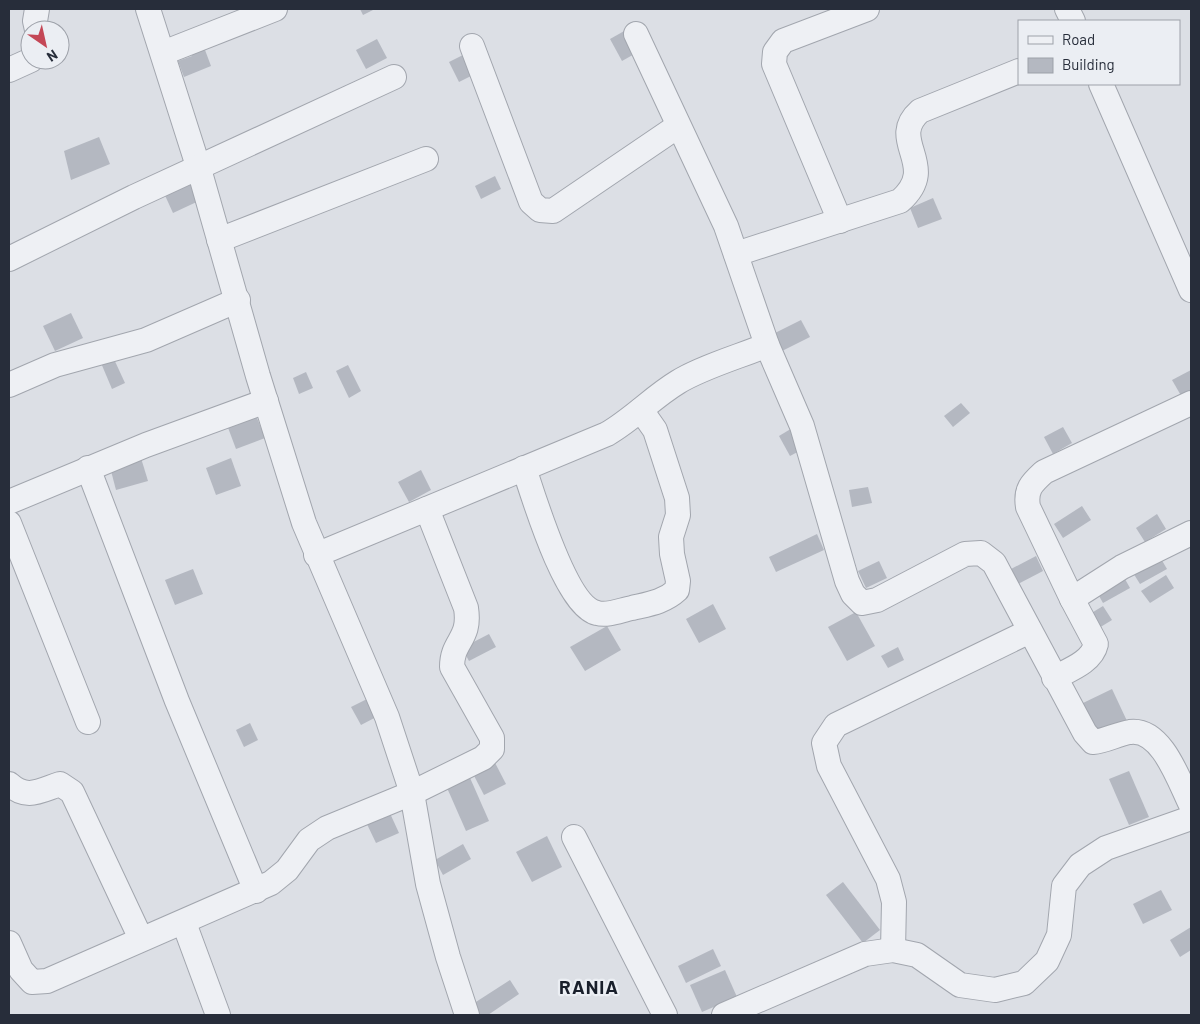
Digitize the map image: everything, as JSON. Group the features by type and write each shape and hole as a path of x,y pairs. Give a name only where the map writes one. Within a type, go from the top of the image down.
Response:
{"street":[{"path":"148,9 238,300 266,401 304,523 316,555 387,717 412,793 420,850 428,884 467,1015"},
{"path":"163,54 275,9"},
{"path":"840,221 774,64 775,52 783,42 868,9"},
{"path":"636,34 726,226 767,346 802,426 847,581 853,594 862,603 877,600 965,554 980,554 994,563 1078,723 1093,742 1106,741 1129,732 1143,732 1155,740 1170,762 1191,805"},
{"path":"472,46 530,202 540,210 553,211 678,126"},
{"path":"736,254 900,201 910,193 915,184 917,168 908,136 909,123 920,111 1018,71"},
{"path":"9,259 394,77"},
{"path":"1101,85 1191,290"},
{"path":"219,240 426,159"},
{"path":"9,385 55,365 146,340 238,300"},
{"path":"316,555 607,434 625,423 660,393 681,380 767,346"},
{"path":"9,502 88,468 266,401"},
{"path":"1054,678 1087,659 1094,652 1096,644 1028,507 1026,496 1030,485 1044,472 1191,403"},
{"path":"524,468 557,563 587,608 598,613 610,613 666,599 677,590 678,581 672,554 671,537 678,515 677,498 655,430 641,410"},
{"path":"88,468 177,701 256,891"},
{"path":"9,943 21,970 32,982 47,980 256,891 271,883 287,870 309,840 327,828 412,793 483,758 492,749 492,738 452,667 452,654 465,634 468,622 466,608 427,509"},
{"path":"9,523 88,722"},
{"path":"1072,599 1122,568 1191,533"},
{"path":"893,950 894,902 888,879 829,766 824,742 836,725 1030,631"},
{"path":"9,784 18,792 32,793 60,784 72,792 141,940"},
{"path":"724,1015 756,1009 866,954 893,950 916,955 960,985 995,990 1024,983 1047,961 1059,935 1064,886 1080,865 1106,848 1191,818"},
{"path":"574,837 665,1015"},
{"path":"184,923 218,1015"}],"building":[{"path":"360,9 375,9 363,15"},
{"path":"626,30 638,52 622,61 610,39"},
{"path":"377,39 387,58 366,69 356,50"},
{"path":"202,42 211,66 184,77 178,61 192,56 189,47"},
{"path":"467,53 477,73 459,82 449,62"},
{"path":"99,137 110,164 71,180 64,151"},
{"path":"495,176 501,189 481,199 475,186"},
{"path":"193,177 203,199 173,213 163,191"},
{"path":"933,198 942,219 918,228 910,208"},
{"path":"71,313 83,338 55,351 43,326"},
{"path":"801,320 810,337 780,352 771,335"},
{"path":"113,357 125,383 112,389 101,363"},
{"path":"348,365 361,391 349,398 336,371"},
{"path":"1191,370 1191,394 1183,399 1172,380"},
{"path":"306,372 313,388 299,394 293,378"},
{"path":"961,403 970,413 953,427 944,416"},
{"path":"255,413 265,438 236,449 227,425"},
{"path":"794,427 805,448 790,456 779,436"},
{"path":"1063,427 1072,443 1053,454 1044,437"},
{"path":"141,458 148,481 116,490 110,467"},
{"path":"231,458 241,486 216,495 206,468"},
{"path":"421,470 431,490 409,502 398,482"},
{"path":"868,487 872,503 852,507 849,490"},
{"path":"1082,506 1091,520 1063,538 1054,524"},
{"path":"1157,514 1166,529 1145,542 1136,528"},
{"path":"817,534 824,550 776,572 769,557"},
{"path":"1157,552 1167,569 1140,584 1130,568"},
{"path":"1036,556 1043,571 1018,584 1011,569"},
{"path":"879,561 887,578 866,588 858,571"},
{"path":"193,569 203,594 175,605 165,580"},
{"path":"1121,572 1130,588 1103,603 1094,587"},
{"path":"1166,575 1174,588 1150,603 1141,591"},
{"path":"713,604 726,629 699,643 686,619"},
{"path":"1103,606 1112,620 1094,631 1085,617"},
{"path":"856,612 875,646 847,661 828,627"},
{"path":"607,626 621,650 585,671 570,647"},
{"path":"489,634 496,647 469,661 462,648"},
{"path":"898,647 904,660 888,668 881,656"},
{"path":"1112,689 1127,721 1097,736 1081,704"},
{"path":"371,697 380,715 361,725 351,707"},
{"path":"250,723 258,740 244,747 236,730"},
{"path":"492,757 506,784 484,795 470,768"},
{"path":"467,771 489,821 466,831 444,781"},
{"path":"1129,771 1149,817 1129,825 1109,779"},
{"path":"388,809 399,833 376,843 365,820"},
{"path":"547,836 562,867 532,882 516,852"},
{"path":"463,844 471,859 443,875 435,860"},
{"path":"843,882 880,930 863,943 826,895"},
{"path":"1161,890 1172,910 1143,924 1133,904"},
{"path":"1191,927 1191,950 1180,957 1170,940"},
{"path":"713,949 721,966 686,983 678,966"},
{"path":"725,970 737,997 702,1012 690,985"},
{"path":"510,980 519,994 488,1015 470,1015 465,1009"}],"district":[{"name":"RANIA","path":"589,987"}]}
